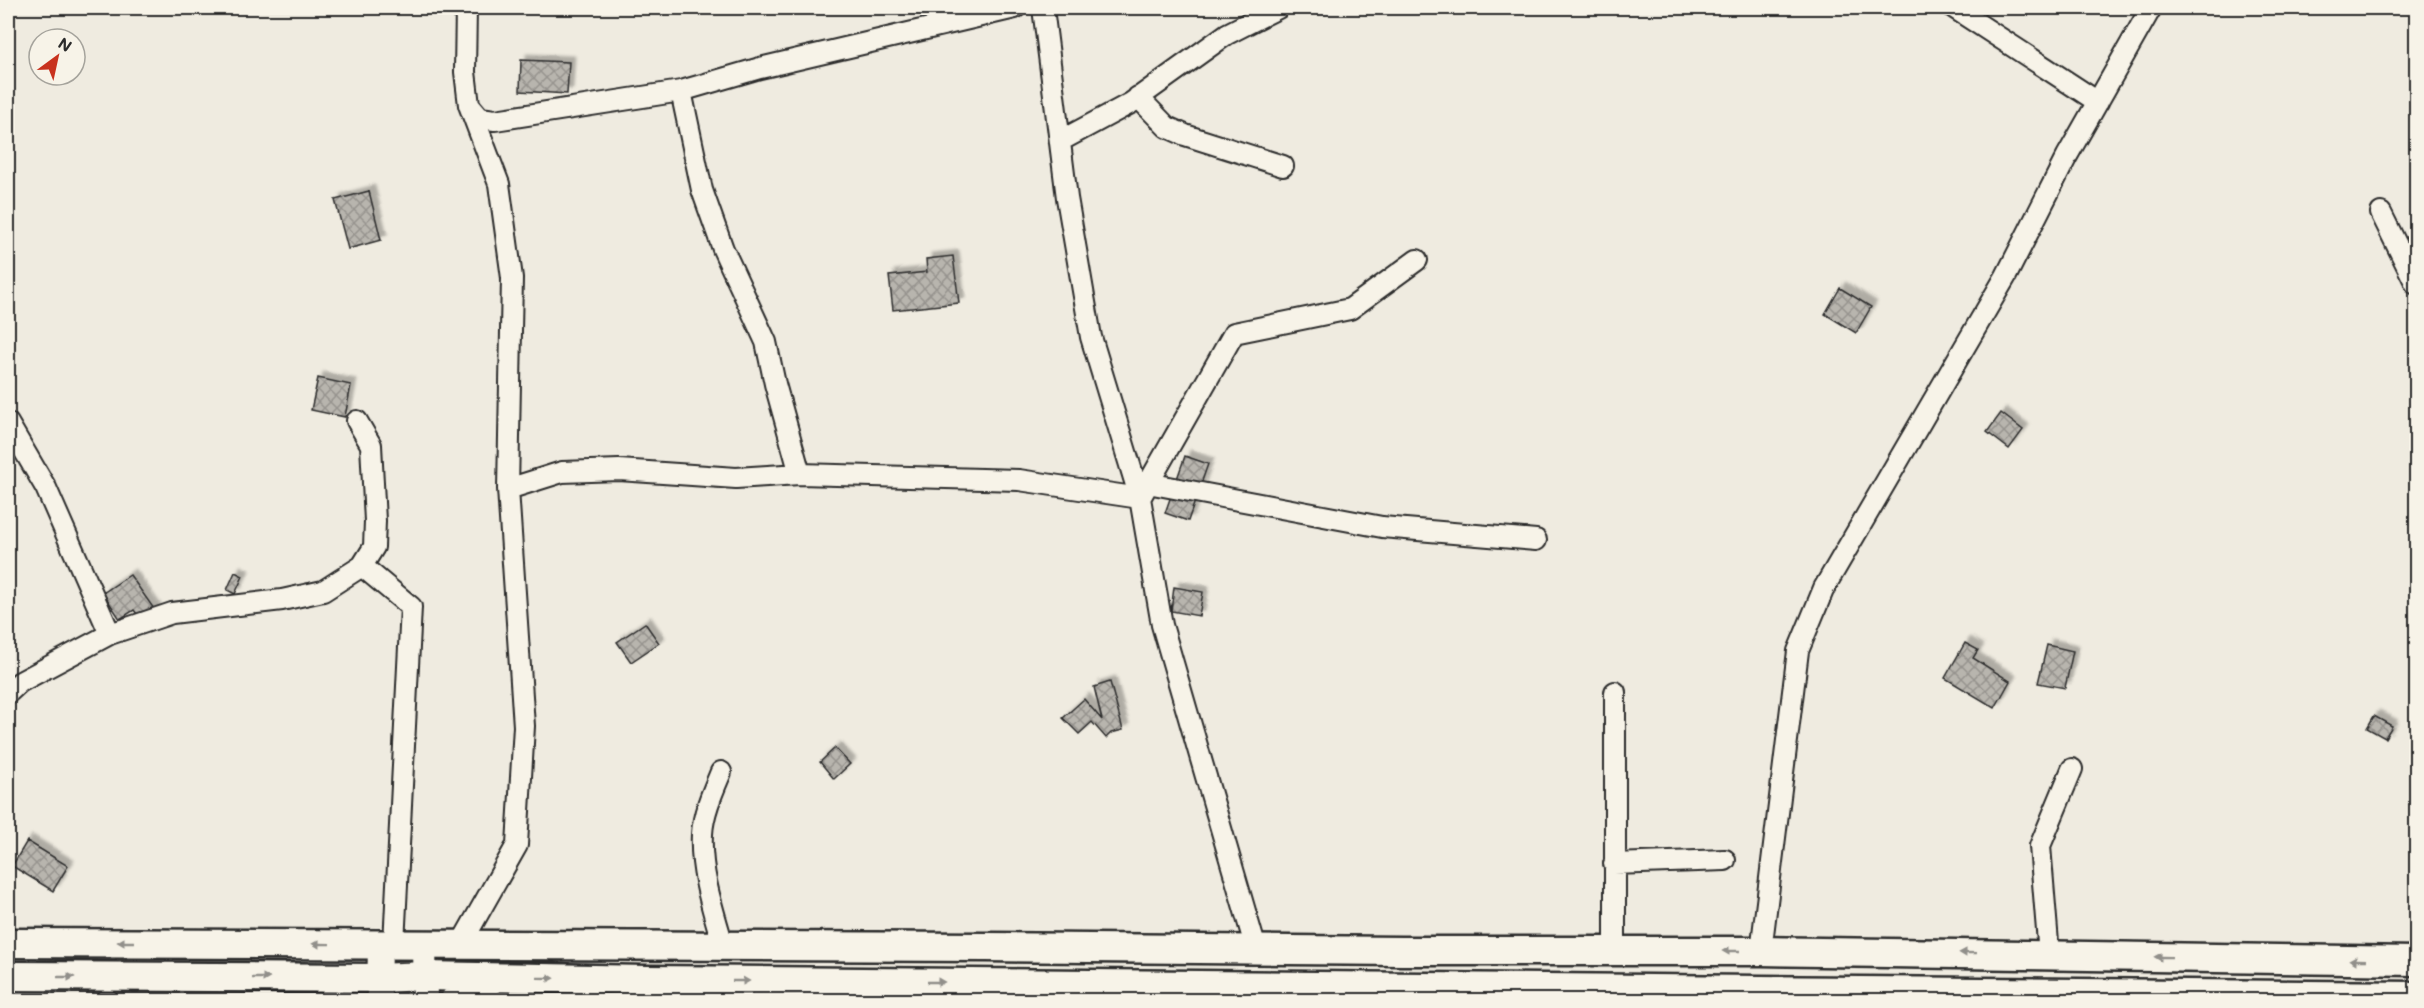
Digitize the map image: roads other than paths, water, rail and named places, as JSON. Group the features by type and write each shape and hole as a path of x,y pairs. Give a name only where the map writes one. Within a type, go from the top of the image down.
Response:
{"highway":[{"path":"8,943 1761,951 2416,961"},
{"path":"8,976 309,978 379,989 425,988 498,977 854,991 2285,998 2416,996"},
{"path":"455,1000 498,977"},
{"path":"309,978 346,1000"}],"main road":[{"path":"379,989 387,944"},
{"path":"424,944 425,988"}],"street":[{"path":"461,944 517,845 524,726 508,489 512,278 499,184 469,105 465,72 466,8"},
{"path":"469,105 480,118 495,120 681,91 760,68 1015,8"},
{"path":"1043,8 1067,198 1090,337 1141,487 1162,625 1256,949"},
{"path":"1060,141 1138,97 1227,34 1278,8"},
{"path":"1954,8 2098,102"},
{"path":"1761,951 1797,651 1808,622 1824,588 2006,276 2067,156 2151,8"},
{"path":"681,91 702,190 723,249 766,342 800,474"},
{"path":"1138,97 1167,127 1185,135 1283,166"},
{"path":"2381,213 2416,284"},
{"path":"1141,487 1234,333 1350,309 1416,260"},
{"path":"8,693 20,682 110,634 172,613 282,600 323,591 362,566 374,547 375,521 371,445 357,421"},
{"path":"8,423 46,488 110,634"},
{"path":"508,489 562,472 619,470 736,478 800,474 1019,480 1141,487 1382,527 1536,540"},
{"path":"362,566 411,608 387,944"},
{"path":"1615,692 1615,952"},
{"path":"2049,955 2040,846 2072,769"},
{"path":"721,772 708,801 702,834 706,885 723,945"},
{"path":"1614,864 1725,860"}]}
